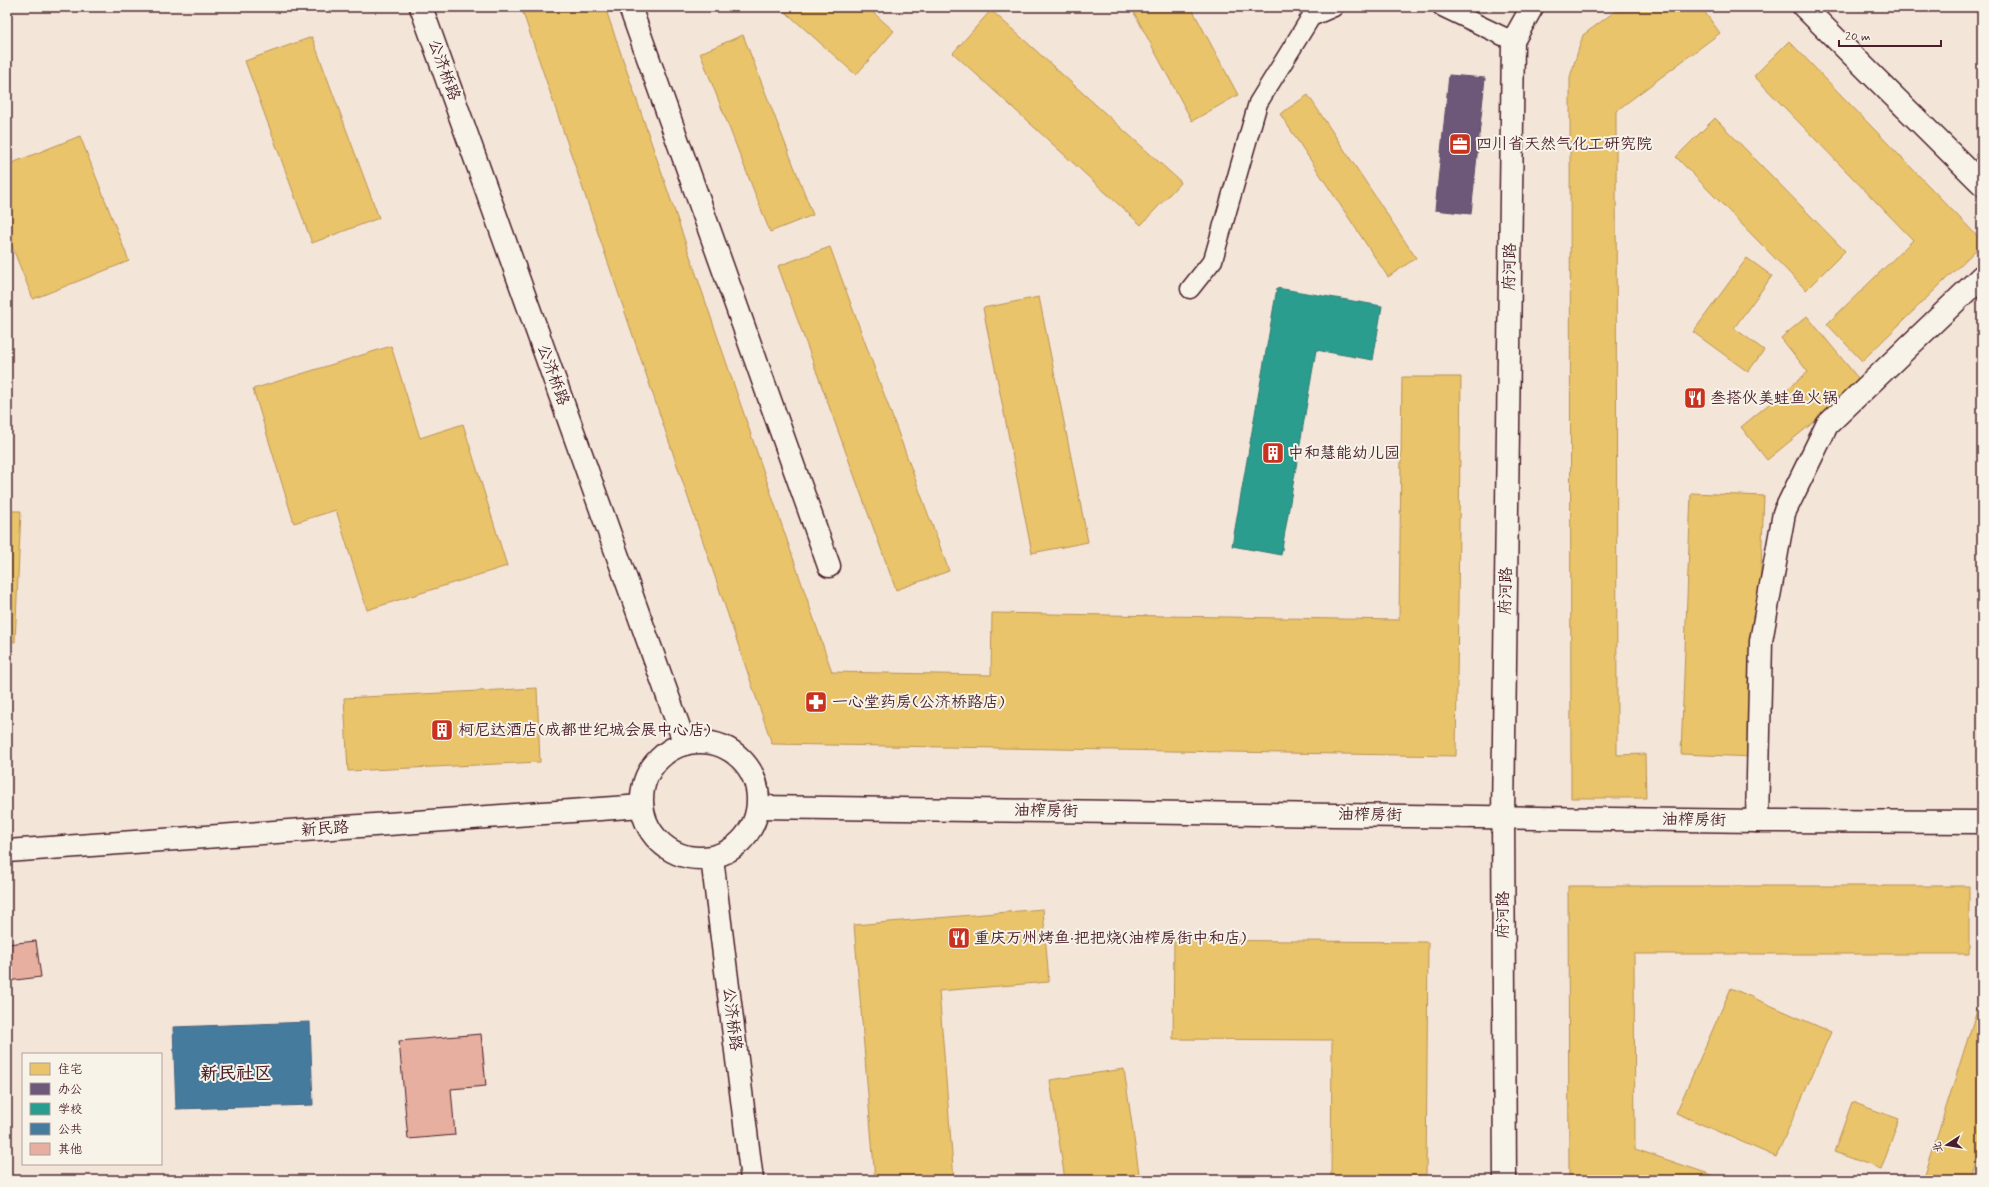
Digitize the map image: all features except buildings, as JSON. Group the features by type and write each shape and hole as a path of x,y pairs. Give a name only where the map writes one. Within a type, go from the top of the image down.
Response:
{"street":[{"name":"公济桥路","path":"421,7 685,744"},
{"path":"630,7 830,566"},
{"name":"府河路","path":"1505,1180 1503,817 1513,41 1532,7"},
{"path":"1804,7 1982,184"},
{"path":"1757,821 1761,641 1784,513 1827,425 1982,276"},
{"path":"704,742 724,747 739,757 751,771 758,789 759,807 754,824 744,840 730,852 712,858 694,859 676,854 659,842 648,826 642,806 644,786 652,767 666,752 685,744 704,742"},
{"name":"新民路","path":"7,851 642,806"},
{"name":"油榨房街","path":"759,807 1757,821 1982,822"},
{"name":"公济桥路","path":"712,858 752,1180"}],"lane":[{"path":"1190,289 1213,260 1258,103 1311,17 1334,7"},
{"path":"1442,7 1513,41"}],"place":[{"name":"四川省天然气化工研究院","path":"1460,144"},
{"name":"叁搭伙美蛙鱼火锅","path":"1695,398"},
{"name":"中和慧能幼儿园","path":"1273,453"},
{"name":"一心堂药房(公济桥路店)","path":"816,702"},
{"name":"柯尼达酒店(成都世纪城会展中心店)","path":"442,730"},
{"name":"重庆万州烤鱼·把把烧(油榨房街中和店)","path":"959,938"}],"district":[{"name":"新民社区","path":"236,1074"}]}
